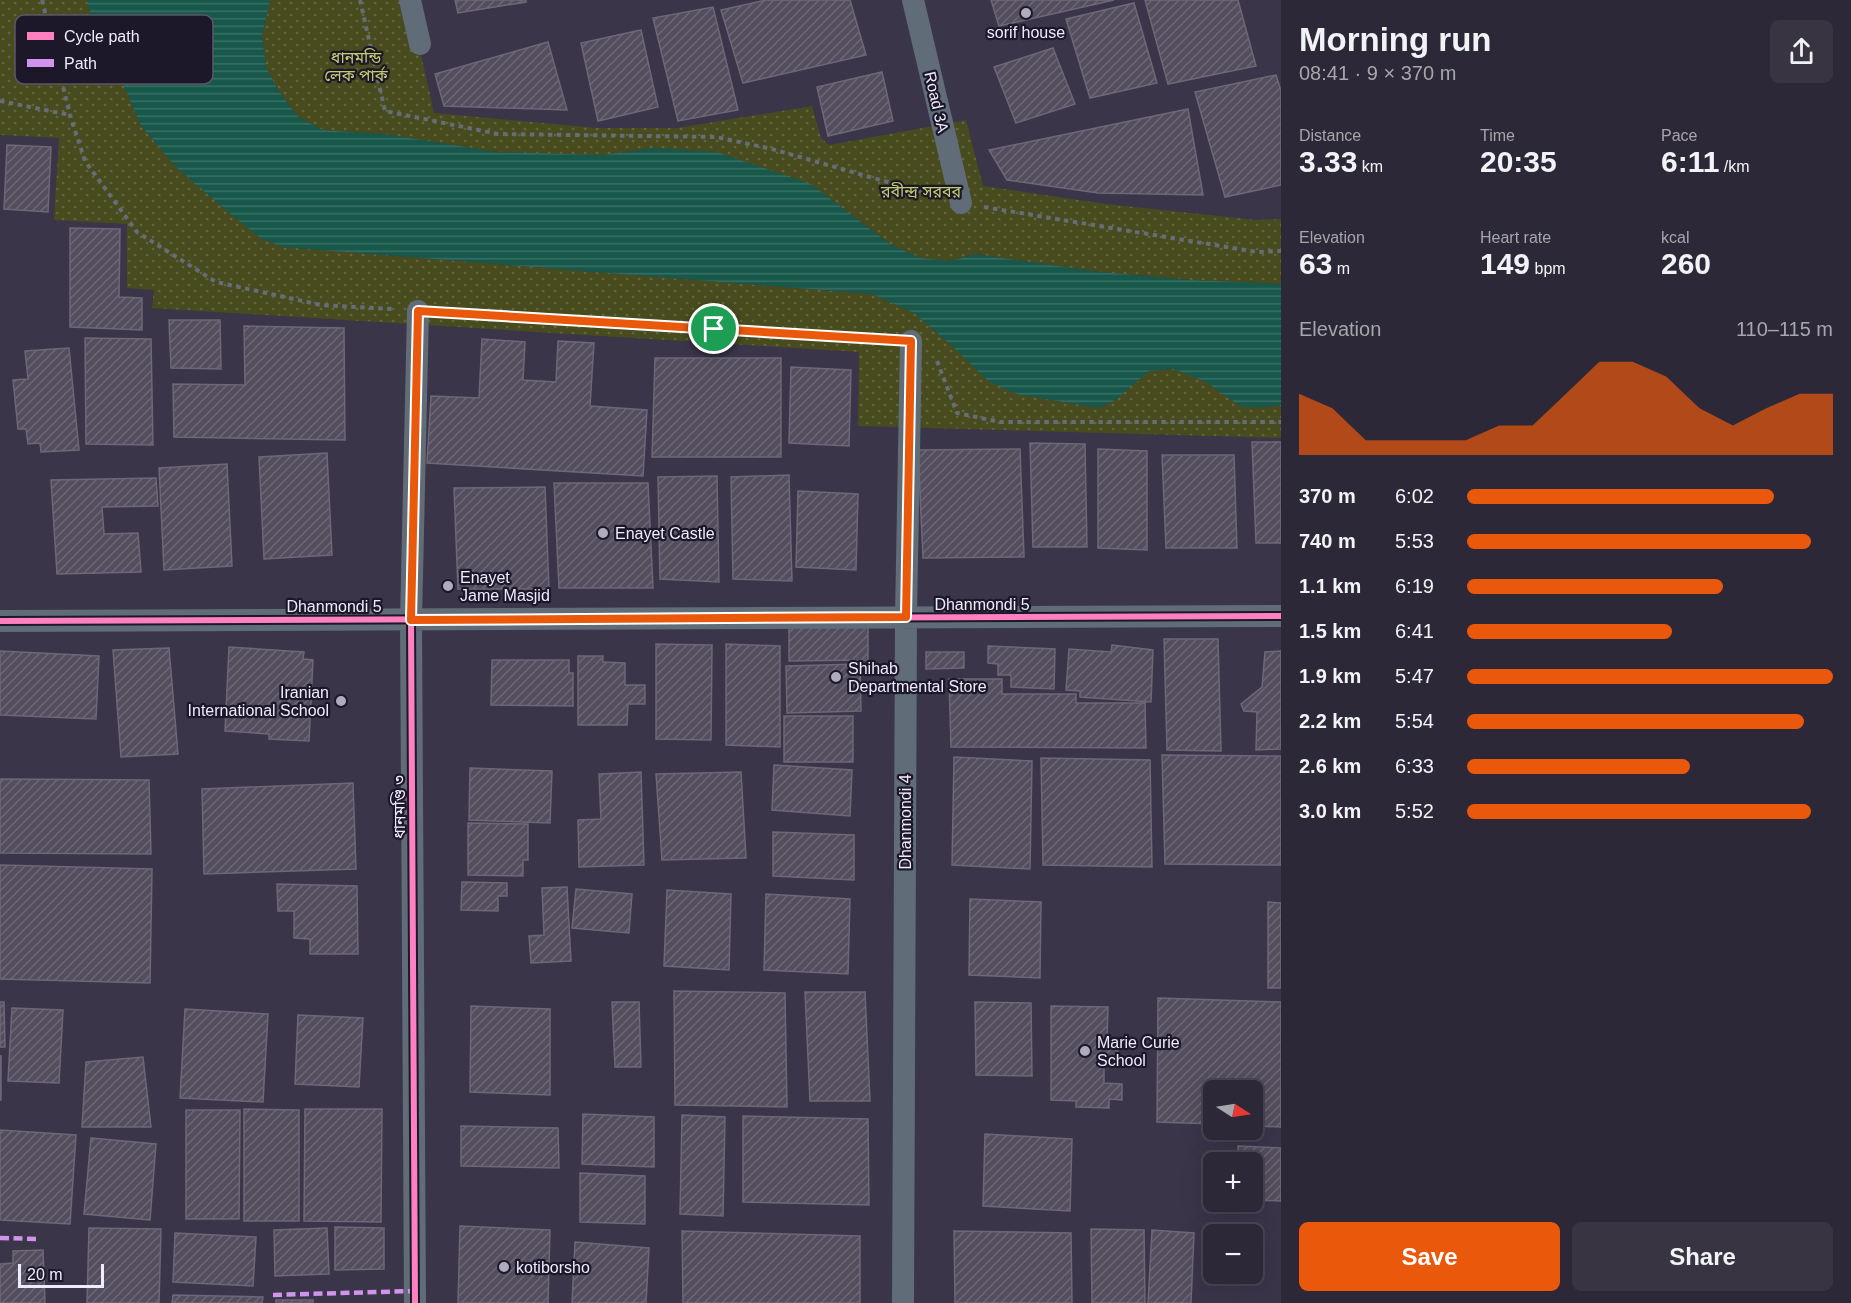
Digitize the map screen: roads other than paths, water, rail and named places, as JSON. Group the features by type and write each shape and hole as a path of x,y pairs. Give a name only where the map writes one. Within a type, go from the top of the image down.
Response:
{"street":[{"path":"410,0 420,44"},
{"name":"Road 3A","path":"913,0 961,203"},
{"name":"ধানমণ্ডি ৩","path":"415,1303 411,620 418,311"},
{"name":"Dhanmondi 4","path":"903,1303 906,617 911,341"},
{"name":"Dhanmondi 5","path":"0,621 1281,616"}],"place":[{"name":"sorif house","path":"1026,13"},
{"name":"Enayet Castle","path":"603,533"},
{"name":"Enayet Jame Masjid","path":"448,586"},
{"name":"Shihab Departmental Store","path":"836,677"},
{"name":"Iranian International School","path":"341,701"},
{"name":"Marie Curie School","path":"1085,1051"},
{"name":"kotiborsho","path":"504,1267"}],"park label":[{"name":"ধানমন্ডি লেক পার্ক","path":"356,66"},
{"name":"রবীন্দ্র সরবর","path":"921,191"}]}
